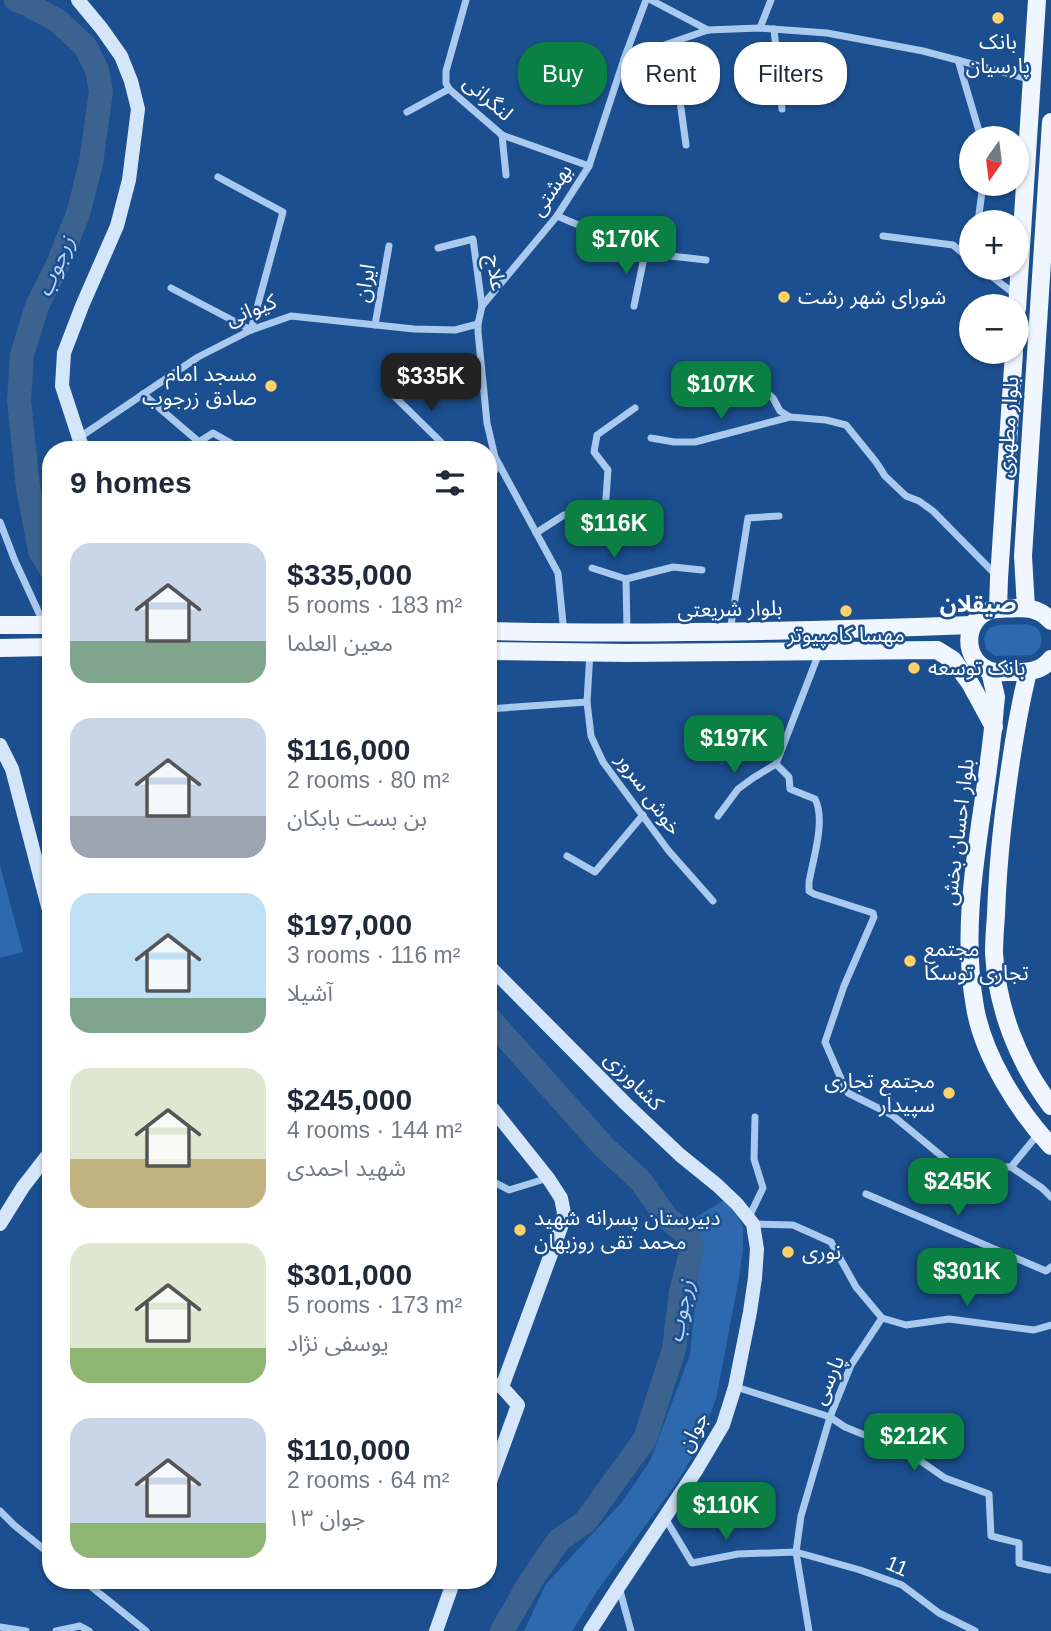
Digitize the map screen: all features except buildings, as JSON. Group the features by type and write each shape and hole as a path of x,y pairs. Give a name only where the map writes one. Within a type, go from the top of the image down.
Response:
{"main road":[{"path":"78,0 121,56 138,109 129,180 117,226 64,353 62,386 80,441"},
{"path":"1018,294 1035,2"},
{"name":"بلوار مطهری","path":"1026,608 1023,556 1051,122"},
{"name":"بلوار مطهری","path":"998,609 1013,364"},
{"path":"1051,621 1036,610 998,609 979,617 968,636 973,657 980,666 990,671 1028,672 1038,670 1051,659"},
{"path":"0,625 42,625"},
{"name":"بلوار شریعتی","path":"497,631 730,632 972,625"},
{"path":"923,627 930,631 933,639 930,650 953,660 970,683 994,727"},
{"path":"2,650 42,648"},
{"name":"بلوار شریعتی","path":"497,651 641,653 930,650"},
{"name":"بلوار احسان بخش","path":"990,671 996,697 970,907 970,974 975,1010 992,1058 1020,1107 1045,1139"},
{"name":"بلوار احسان بخش","path":"1028,672 1017,718 1005,802 994,952 999,988 1021,1060 1051,1106"},
{"path":"0,745 12,769 42,873"},
{"name":"کشاورزی","path":"497,974 626,1104 680,1155 717,1185 751,1221"},
{"path":"497,1114 548,1178 561,1198 564,1213 561,1227 497,1380"},
{"path":"0,1224 42,1163"},
{"name":"جوان","path":"590,1631 723,1425 735,1387 755,1278 757,1249 751,1221"},
{"path":"497,1387 518,1405 497,1462"},
{"path":"436,1631 451,1589"}],"street":[{"name":"لنگرانی","path":"466,0 446,71 449,89 502,135 589,166"},
{"path":"649,0 708,30"},
{"name":"بهشتی","path":"631,42 649,0"},
{"path":"760,28 771,0"},
{"path":"675,42 708,30 760,28 827,33 923,51 1032,80"},
{"path":"774,29 782,109"},
{"path":"958,60 977,126"},
{"name":"بهشتی","path":"491,441 487,423 478,324 482,306 557,216 589,166 621,68"},
{"path":"407,112 449,89"},
{"path":"681,105 686,145"},
{"path":"502,135 506,175"},
{"path":"171,288 251,330 283,212 218,177"},
{"path":"557,216 645,253 706,260"},
{"path":"883,236 953,245 959,250"},
{"name":"علاج","path":"438,248 474,239 482,306"},
{"name":"ایران","path":"375,325 389,246"},
{"path":"634,306 645,253"},
{"path":"994,280 1009,294"},
{"name":"کیوانی","path":"85,441 143,394 198,357 251,330 291,316 414,329 455,330 478,324"},
{"path":"736,372 761,387 773,398 780,411 790,417"},
{"path":"143,394 198,441"},
{"path":"394,396 440,441"},
{"path":"536,533 564,515 605,512 608,470 594,452 597,435 635,408"},
{"path":"651,438 695,442 790,417 826,420 846,425 885,476 906,496 933,511 999,578"},
{"path":"201,441 213,433 227,441"},
{"name":"بهشتی","path":"497,461 558,573 564,633"},
{"path":"730,632 748,518 779,516"},
{"path":"0,522 15,561 42,615"},
{"path":"592,568 626,579 673,568 702,570"},
{"path":"626,579 628,633"},
{"path":"718,816 738,789 776,764 820,650"},
{"name":"خوش سرور","path":"590,651 587,702 591,736 603,762 668,850 713,901"},
{"path":"497,708 587,702"},
{"path":"776,764 789,777 790,789 814,799 817,803 820,825 809,882 810,891 873,914 874,917 825,1042 845,1088 854,1096 892,1115 950,1163 964,1167 1011,1167 1051,1197"},
{"path":"567,856 595,872 643,815"},
{"path":"755,1117 754,1159 763,1188 751,1221 793,1225 831,1242 856,1287 882,1318 906,1325 949,1320 1034,1330 1051,1325"},
{"path":"1011,1167 1045,1139"},
{"path":"497,1184 509,1190 548,1178"},
{"path":"866,1194 1046,1271 1051,1267"},
{"name":"پارسی","path":"809,1631 796,1552 801,1516 830,1417 851,1365 882,1318"},
{"path":"735,1387 830,1417 845,1427 909,1453 945,1478 989,1494 991,1536 1019,1543 1019,1563 1049,1570"},
{"path":"0,1523 1,1513"},
{"path":"1,1513 42,1548"},
{"name":"11","path":"665,1518 692,1563 737,1554 796,1552 902,1585 939,1613 975,1631"},
{"path":"618,1586 631,1631"},
{"path":"94,1589 146,1631"},
{"path":"57,1631 80,1626 89,1631"},
{"path":"0,1628 26,1631"}],"shaded area":[{"path":"1026,624 1036,627 1042,639 1039,649 1032,655 995,656 986,649 984,638 989,628"},
{"path":"0,865 23,952 0,958"},
{"path":"726,1199 743,1226 743,1249 716,1399 695,1452 678,1481 597,1591 572,1631 524,1631 546,1584 622,1502 650,1461 690,1355 700,1247 688,1222"}],"waterway":[{"name":"زرجوب","path":"16,0 58,21 85,46 97,70 101,91 91,163 78,214 37,306 22,355 19,400 28,487 42,554"},
{"name":"زرجوب","path":"497,1027 604,1147 641,1181 665,1216 687,1235 692,1249 681,1292 674,1349 645,1439 585,1522 559,1540 532,1579 502,1631"}],"place":[{"name":"بانک پارسیان","path":"998,18"},
{"name":"شورای شهر رشت","path":"784,297"},
{"name":"مسجد امام صادق زرجوب","path":"271,386"},
{"name":"مهسا کامپیوتر","path":"846,611"},
{"name":"بانک توسعه","path":"914,668"},
{"name":"مجتمع تجاری توسکا","path":"910,961"},
{"name":"مجتمع تجاری سپیدار","path":"949,1093"},
{"name":"دبیرستان پسرانه شهید محمد تقی روزبهان","path":"520,1230"},
{"name":"نوری","path":"788,1252"}],"district":[{"name":"صیقلان","path":"978,604"}]}
